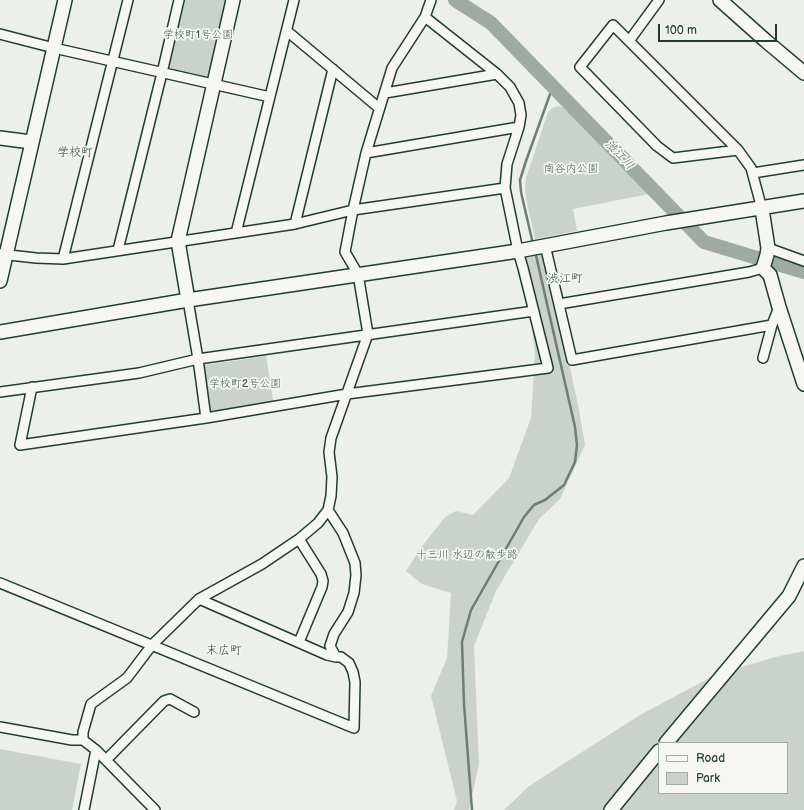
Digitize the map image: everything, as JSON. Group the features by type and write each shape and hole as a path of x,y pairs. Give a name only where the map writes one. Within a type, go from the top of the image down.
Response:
{"street":[{"path":"0,281 3,254 32,142 65,0"},
{"path":"64,259 128,0"},
{"path":"118,250 179,0"},
{"path":"206,418 198,359 178,241 233,0"},
{"path":"236,233 294,0"},
{"path":"83,740 82,732 91,704 127,678 152,645 199,599 262,564 299,539 318,523 328,510 331,496 332,477 329,452 331,438 368,334 358,274 345,252 366,154 392,68 425,17 431,0"},
{"path":"629,41 659,0"},
{"path":"720,0 804,73"},
{"path":"32,386 20,445 206,418 347,394 548,368 523,268 521,250 504,188 507,164 519,127 521,115 519,103 510,87 497,74 425,17"},
{"path":"738,150 673,158 657,146 580,67 613,25 738,150 751,168 762,209 767,251 763,268"},
{"path":"287,31 380,108"},
{"path":"0,34 54,48 270,97"},
{"path":"295,224 333,69"},
{"path":"385,92 497,74"},
{"path":"366,154 519,127"},
{"path":"0,138 32,142"},
{"path":"753,173 804,165"},
{"path":"3,254 64,259 295,224 354,210 504,188"},
{"path":"0,332 188,300 521,250 666,223 762,209 804,201"},
{"path":"543,245 572,360 772,326"},
{"path":"767,251 804,261"},
{"path":"559,304 749,272 763,268"},
{"path":"763,268 770,275 804,384"},
{"path":"762,358 779,307"},
{"path":"0,392 32,386 139,372 198,359 534,311"},
{"path":"328,510 343,534 355,563 356,575 354,593 348,612 338,626 331,640 330,646 336,657"},
{"path":"299,539 321,574 323,581 322,587 299,642"},
{"path":"667,742 789,596 804,566"},
{"path":"0,583 354,728 355,687 354,677 349,663 341,657 327,655 199,599"},
{"path":"106,760 164,700 170,699 194,712"},
{"path":"0,727 72,740 83,740 96,750 155,810"},
{"path":"84,810 96,750"},
{"path":"611,810 658,752"}],"green space":[{"name":"学校町1号公園","path":"183,0 230,0 212,81 167,70"},
{"name":"南谷内公園","path":"558,106 568,108 649,194 573,209 577,231 535,239 526,198 526,178 548,112 552,108"},
{"name":"十三川 水辺の散歩路","path":"543,254 563,335 585,445 560,499 539,519 496,591 474,646 479,764 469,810 454,810 457,801 431,696 447,658 451,593 422,584 406,571 420,549 445,517 456,511 473,515 509,478 531,418 535,354 524,256"},
{"name":"学校町2号公園","path":"266,356 274,405 207,415 199,366"},
{"path":"804,651 804,810 504,810 529,786 640,715 715,675 775,657"},
{"path":"0,749 81,764 72,810 0,810"}],"waterway":[{"name":"渋江川","path":"455,0 491,23 704,242 804,272"},
{"path":"533,244 521,192 520,180 553,86"},
{"path":"472,810 464,704 462,642 471,610 524,517 534,505 545,500 564,485 575,462 577,445 575,427 535,251"}],"district":[{"name":"学校町","path":"75,153"},
{"name":"渋江町","path":"565,279"},
{"name":"末広町","path":"224,651"}]}
